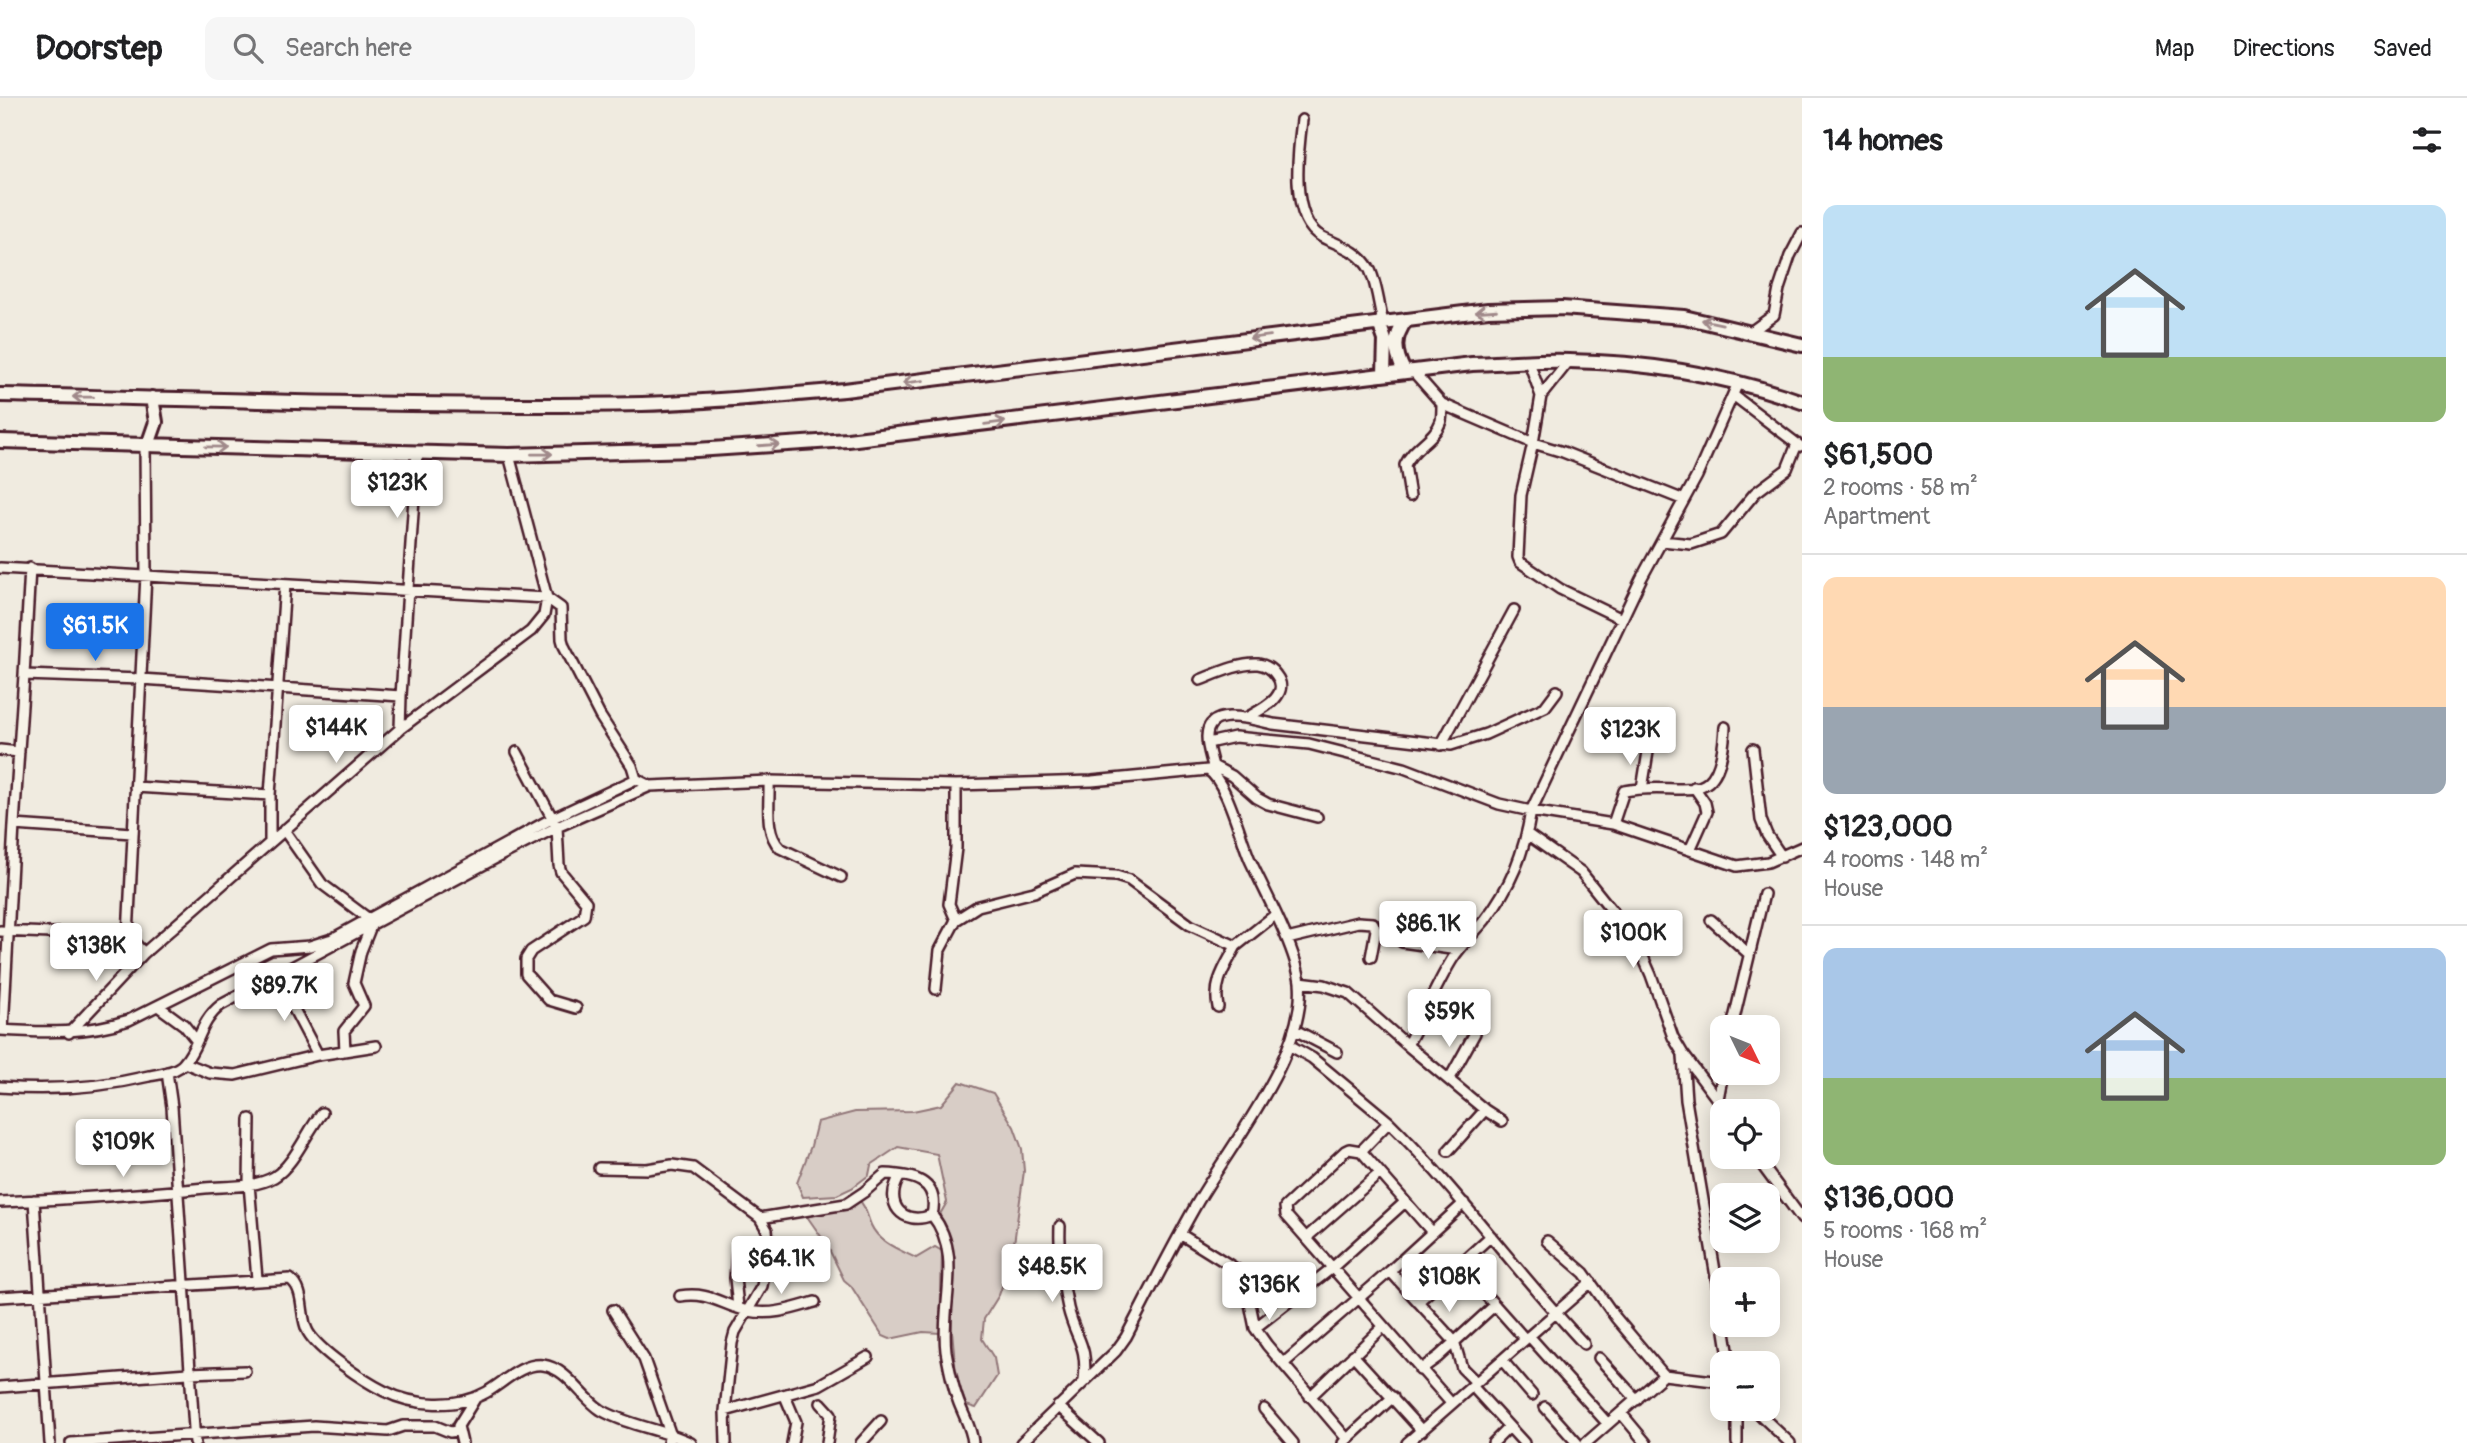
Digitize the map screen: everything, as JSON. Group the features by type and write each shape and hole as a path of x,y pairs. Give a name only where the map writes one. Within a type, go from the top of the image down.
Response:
{"highway":[{"path":"0,395 395,405 644,404 844,390 1488,310 1611,310 1684,317 1802,345"},
{"path":"1406,320 1398,330 1395,350 1408,371"},
{"path":"1381,323 1385,340 1384,374"},
{"path":"0,441 509,455 696,450 848,440 1472,364 1569,361 1662,369 1736,389 1802,402"},
{"path":"147,445 156,422 152,398"}],"street":[{"path":"1302,120 1298,177 1305,217 1311,230 1356,254 1369,269 1381,323"},
{"path":"1752,331 1774,316 1779,289 1790,256 1802,233"},
{"path":"1569,361 1541,396 1521,495 1518,557 1520,562 1560,589 1622,619"},
{"path":"1529,362 1541,396"},
{"path":"1408,371 1442,404 1533,443 1563,452 1684,500"},
{"path":"1407,1045 1458,950 1483,922 1509,882 1523,854 1531,811 1622,619 1662,541 1684,500 1736,389 1799,446 1787,469 1755,493 1721,534 1691,544 1662,541"},
{"path":"1410,496 1405,465 1415,449 1430,436 1440,422 1442,404"},
{"path":"128,936 146,575 147,445"},
{"path":"400,729 417,452"},
{"path":"69,1033 144,953 270,842 400,729 531,631 544,615 547,598 509,455"},
{"path":"0,568 547,598 561,608 564,646 600,716 632,766 636,779 650,786"},
{"path":"30,568 14,825 4,931 1,1030 69,1033 105,1028 129,1020 271,950 321,943 370,923"},
{"path":"270,842 285,584"},
{"path":"1441,745 1514,610"},
{"path":"1200,680 1244,665 1263,665 1272,670 1281,686 1278,696 1248,718"},
{"path":"24,675 141,679 401,696"},
{"path":"1021,1443 1116,1351 1126,1337 1180,1234 1273,1079 1295,1030 1300,982 1287,939 1214,770 1207,735 1209,727 1224,717 1248,718 1273,724 1441,745 1458,744 1545,707 1557,691"},
{"path":"1613,824 1624,791 1677,790 1706,784 1718,772 1724,751 1725,727"},
{"path":"1208,743 1235,737 1309,744 1404,768 1499,804 1613,824 1737,866 1768,862 1802,847"},
{"path":"1753,749 1761,820 1767,835 1782,857"},
{"path":"0,750 19,752"},
{"path":"517,752 555,822 561,872 583,895 586,902 584,916 539,944 526,959 526,974 548,1000 576,1009"},
{"path":"1643,789 1648,752"},
{"path":"555,822 650,786 769,781 956,785 1092,781 1198,770 1214,770 1239,780 1268,804 1317,817"},
{"path":"0,1087 67,1089 115,1084 180,1068 214,1010 636,779"},
{"path":"769,781 770,832 773,840 780,848 841,877"},
{"path":"956,785 956,848 948,904 956,920"},
{"path":"135,787 271,795"},
{"path":"1690,850 1707,812 1707,807 1694,787"},
{"path":"14,825 132,832"},
{"path":"284,830 322,884 370,923"},
{"path":"1527,834 1581,872 1618,918 1646,962 1673,1037 1718,1099"},
{"path":"936,989 940,950 956,920 978,906 1034,892 1075,874 1116,876 1129,880 1189,925 1236,946"},
{"path":"1735,1015 1764,894"},
{"path":"1218,1007 1217,984 1236,946 1275,915"},
{"path":"1711,920 1749,954"},
{"path":"1287,939 1359,922 1373,923 1376,930 1370,957"},
{"path":"345,1051 344,1031 364,1006 354,983 370,923"},
{"path":"4,931 128,936 144,953"},
{"path":"1402,942 1458,950"},
{"path":"277,977 318,1055"},
{"path":"1300,982 1332,987 1348,993 1485,1110 1502,1121"},
{"path":"158,1006 184,1025 196,1040"},
{"path":"1295,1030 1337,1052"},
{"path":"1449,1080 1475,1033"},
{"path":"1289,1045 1311,1058 1389,1122 1428,1160 1584,1344"},
{"path":"185,1063 210,1073 235,1075 318,1055 376,1046"},
{"path":"1683,1054 1686,1100 1714,1267"},
{"path":"167,1072 172,1107 185,1284 188,1373 195,1439"},
{"path":"1718,1099 1721,1085"},
{"path":"1448,1151 1485,1110"},
{"path":"0,1202 177,1191 248,1184 274,1177 283,1169 322,1112"},
{"path":"250,1119 248,1184 257,1279"},
{"path":"1361,1151 1389,1122"},
{"path":"1432,1232 1361,1151 1345,1151 1285,1207 1286,1215 1451,1404"},
{"path":"599,1167 648,1169 672,1165 693,1168 760,1218 767,1230 769,1249 762,1286 740,1322 732,1343 724,1410 726,1443"},
{"path":"1765,1169 1802,1219"},
{"path":"1307,1237 1380,1173"},
{"path":"760,1218 846,1204 884,1174 909,1176 927,1186 934,1206 932,1215"},
{"path":"900,1176 894,1185 892,1196 895,1206 911,1219 932,1215"},
{"path":"34,1200 50,1443"},
{"path":"1255,1328 1332,1268 1405,1202"},
{"path":"1284,1363 1464,1203"},
{"path":"932,1215 939,1224 948,1248 950,1267 946,1348 960,1405 973,1443"},
{"path":"1060,1226 1059,1252 1069,1310 1085,1350 1084,1381"},
{"path":"1180,1234 1244,1274 1255,1328 1345,1441 1393,1397"},
{"path":"1418,1302 1491,1236"},
{"path":"1548,1241 1580,1268 1616,1318 1664,1375 1710,1381"},
{"path":"737,1253 735,1278 738,1307"},
{"path":"1459,1265 1608,1424"},
{"path":"1390,1271 1454,1341 1462,1368 1524,1443"},
{"path":"0,1297 283,1278 295,1283 304,1322 311,1336 344,1365 385,1392 406,1400 452,1403 476,1397 534,1365 546,1365 556,1369 602,1410 669,1438 691,1443"},
{"path":"1407,1443 1591,1282"},
{"path":"680,1296 702,1295 749,1311 774,1313 815,1302"},
{"path":"1420,1370 1495,1305"},
{"path":"613,1310 644,1359 669,1438"},
{"path":"1311,1396 1383,1327"},
{"path":"1353,1354 1422,1430"},
{"path":"724,1410 785,1396 830,1380 868,1357"},
{"path":"1599,1358 1637,1399"},
{"path":"1502,1360 1532,1395"},
{"path":"0,1387 245,1371"},
{"path":"1590,1442 1664,1375"},
{"path":"785,1396 796,1422 792,1443"},
{"path":"462,1443 457,1431 476,1397"},
{"path":"821,1403 831,1414 827,1443"},
{"path":"1058,1406 1099,1443"},
{"path":"1545,1407 1577,1443"},
{"path":"1264,1409 1293,1443"},
{"path":"1621,1413 1646,1443"},
{"path":"861,1443 881,1421"},
{"path":"1737,1421 1737,1443"},
{"path":"1767,1421 1790,1443"},
{"path":"71,1443 195,1439 314,1426 388,1432 404,1426 435,1426 450,1432 457,1431"},
{"path":"1493,1443 1509,1427"},
{"path":"382,1441 388,1432"}],"shaded area":[{"path":"960,1082 993,1093 1014,1127 1022,1149 1024,1171 1012,1258 999,1295 984,1319 982,1339 994,1358 997,1376 976,1408 966,1405 956,1375 952,1330 955,1259 944,1222 939,1216 947,1202 937,1154 898,1147 871,1165 869,1175 837,1195 803,1197 797,1183 817,1122 855,1112 913,1111 941,1105"},
{"path":"859,1200 879,1237 890,1245 916,1258 935,1247 942,1251 940,1333 923,1332 890,1339 883,1336 851,1286 844,1280 827,1245 806,1215 841,1208"}]}
